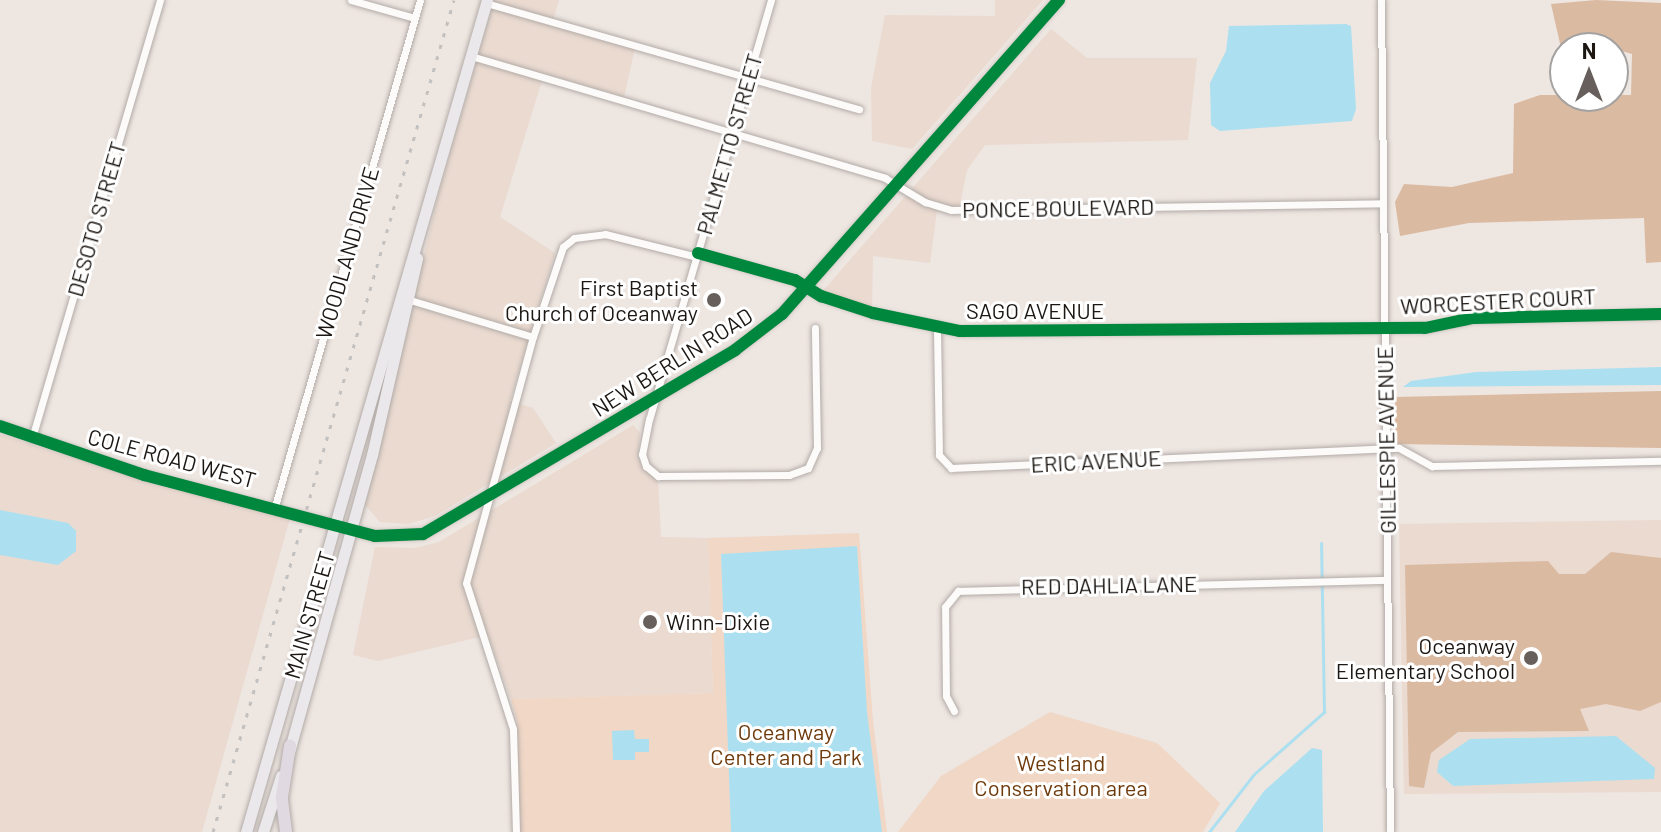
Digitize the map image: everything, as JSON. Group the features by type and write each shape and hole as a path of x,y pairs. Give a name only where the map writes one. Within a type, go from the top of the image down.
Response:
{"highway":[{"path":"286,832 282,797 290,746"}],"main road":[{"name":"MAIN STREET","path":"246,832 487,1"},
{"name":"MAIN STREET","path":"263,832 350,529 410,300 425,214"}],"street":[{"name":"DESOTO STREET","path":"32,438 160,0"},
{"path":"351,0 415,18"},
{"name":"WOODLAND DRIVE","path":"275,506 420,0"},
{"name":"PALMETTO STREET","path":"771,0 644,441 646,466 658,476 789,475 813,461 815,328"},
{"name":"NEW BERLIN ROAD","path":"335,524 385,537 415,537 489,498 762,331 808,288 1059,0"},
{"name":"GILLESPIE AVENUE","path":"1381,0 1390,832"},
{"path":"487,1 859,109"},
{"name":"PONCE BOULEVARD","path":"471,56 900,184 925,202 951,210 1383,203"},
{"name":"SAGO AVENUE","path":"533,337 563,247 587,233 605,234 697,255 808,288 873,313 937,329 994,333 1384,326"},
{"path":"410,300 533,337 466,583 513,729 516,832"},
{"name":"WORCESTER COURT","path":"1384,326 1425,328 1473,318 1661,314"},
{"name":"ERIC AVENUE","path":"937,329 939,455 951,468 1386,448"},
{"name":"COLE ROAD WEST","path":"0,426 144,475 275,506 335,524"},
{"path":"1386,448 1399,448 1432,466 1661,461"},
{"name":"RED DAHLIA LANE","path":"954,711 946,696 945,607 958,591 1386,580"}],"shaded area":[{"path":"494,0 559,0 552,24 635,48 624,97 544,74 500,217 555,253 510,401 533,408 556,443 435,516 408,524 380,522 365,505 437,200"},
{"path":"995,0 1043,0 912,149 872,141 871,88 885,15 995,16"},
{"path":"1596,0 1661,3 1661,262 1646,263 1644,218 1469,223 1400,236 1395,202 1404,184 1452,187 1513,173 1514,104 1549,95 1549,112 1629,112 1632,54 1629,53 1629,32 1557,32 1551,4"},
{"path":"1051,29 1087,58 1197,58 1188,140 985,145 967,170 958,214 937,210 930,263 873,256 872,308 822,292"},
{"path":"1661,391 1661,448 1395,444 1395,397"},
{"path":"633,425 640,433 638,456 644,469 658,481 661,537 708,538 713,693 511,699 488,635 378,661 353,655 375,547 415,548 439,542"},
{"path":"0,434 164,487 290,518 202,832 0,832"},
{"name":"Oceanway Elementary School","path":"1661,520 1661,792 1404,794 1399,524"},
{"name":"Oceanway Elementary School","path":"1611,552 1661,558 1661,702 1640,711 1606,704 1580,709 1589,731 1458,732 1431,753 1424,788 1409,786 1405,565 1548,561 1559,574 1585,574"}],"green space":[{"name":"Oceanway Center and Park","path":"859,533 873,721 887,832 520,832 517,721 511,699 713,693 708,538"},
{"name":"Westland Conservation area","path":"1050,712 1157,743 1220,803 1203,832 898,832 941,776"}],"water":[{"path":"1229,26 1351,26 1356,109 1352,121 1220,131 1211,125 1210,83 1226,51"},
{"path":"1661,367 1661,385 1403,387 1411,381 1476,372"},
{"path":"0,510 68,523 76,531 76,551 58,565 0,555"},
{"path":"857,546 867,712 882,832 731,832 721,554"},
{"path":"634,730 635,739 649,739 649,752 635,752 635,760 613,760 612,731"},
{"path":"1616,736 1655,768 1654,779 1453,786 1437,772 1439,760 1470,739"},
{"path":"1312,748 1322,750 1323,832 1235,832 1264,791"}],"waterway":[{"path":"1209,832 1254,774 1324,712 1321,543"}],"railway":[{"path":"213,832 454,0"}],"cycle path":[{"path":"0,426 144,475 375,536 423,534 735,350 782,314 1059,0"},
{"path":"698,253 795,280 821,296 873,313 960,331 1425,328 1473,318 1661,314"}],"place":[{"name":"First Baptist Church of Oceanway","path":"714,300"},
{"name":"Winn-Dixie","path":"650,622"},
{"name":"Oceanway Elementary School","path":"1531,658"}]}
